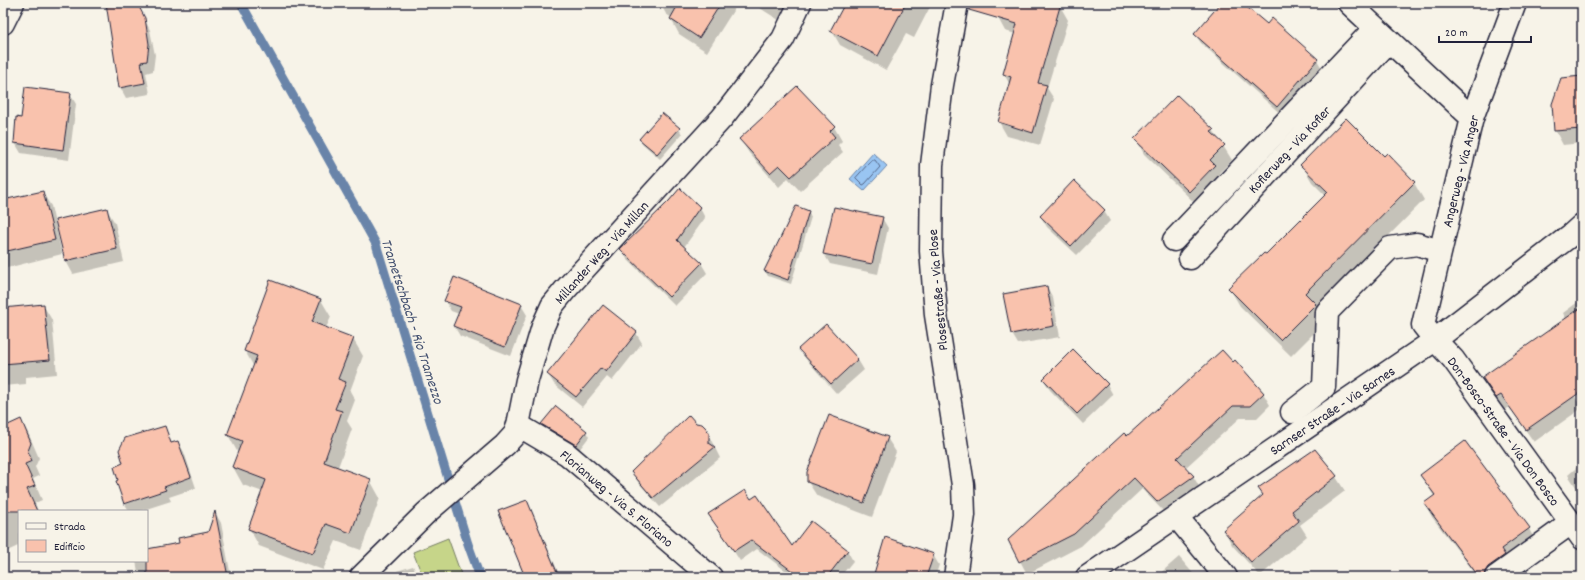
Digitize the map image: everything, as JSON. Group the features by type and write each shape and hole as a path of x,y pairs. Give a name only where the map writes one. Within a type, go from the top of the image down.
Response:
{"street":[{"path":"3,23 13,3"},
{"name":"Millander Weg - Via Millan","path":"361,577 432,508 505,445 515,434 527,380 543,326 552,306 722,118 783,39 800,3"},
{"name":"Plosestraße - Via Plose","path":"955,577 964,515 963,485 936,315 930,251 932,165 942,85 957,3"},
{"path":"1349,3 1472,118"},
{"name":"Angerweg - Via Anger","path":"1435,340 1423,325 1440,251 1472,118 1515,3"},
{"path":"1174,240 1382,34"},
{"name":"Koflerweg - Via Kofler","path":"1190,258 1382,34"},
{"name":"Sarnser Straße - Via Sarnes","path":"1088,577 1435,340 1578,235"},
{"path":"1292,412 1324,387 1327,312 1390,248 1418,244 1440,251"},
{"name":"Don-Bosco-Straße - Via Don Bosco","path":"1435,340 1453,359 1576,531 1496,577"},
{"name":"Florianweg - Via S. Floriano","path":"518,425 567,454 711,577"},
{"path":"1176,517 1226,577"}],"green space":[{"path":"448,538 462,577 423,577 413,552"}],"water":[{"path":"873,153 887,166 864,191 850,179"}],"building":[{"path":"106,3 137,3 145,18 149,44 147,61 141,62 145,83 119,88"},
{"path":"679,3 721,3 699,38 670,19"},
{"path":"845,3 906,3 878,56 830,31"},
{"path":"970,3 1061,3 1038,83 1047,85 1033,133 998,122 1011,77 1003,74 1017,24 969,10"},
{"path":"1221,3 1242,3 1267,24 1272,18 1318,59 1277,107 1194,34"},
{"path":"1582,76 1582,129 1554,131 1552,104 1561,78"},
{"path":"797,86 835,126 830,131 835,137 791,177 779,165 770,173 739,139"},
{"path":"25,87 71,93 63,150 14,143 16,117 21,118"},
{"path":"1177,95 1214,130 1211,132 1225,145 1210,160 1215,165 1189,192 1134,139"},
{"path":"662,113 680,128 657,154 639,139"},
{"path":"1346,118 1384,156 1387,153 1415,182 1305,293 1316,304 1280,340 1228,288 1264,253 1266,254 1328,192 1300,165"},
{"path":"1074,180 1105,210 1071,246 1040,216"},
{"path":"680,188 700,207 677,240 702,263 669,297 620,249 669,201"},
{"path":"43,191 55,240 3,252 3,200"},
{"path":"796,206 809,211 788,280 764,271"},
{"path":"834,207 883,217 872,264 823,254"},
{"path":"107,208 117,249 65,261 55,220"},
{"path":"454,277 522,304 505,347 453,326 461,307 444,301"},
{"path":"270,280 321,299 312,322 354,338 338,379 346,382 335,409 342,411 324,462 371,479 351,533 326,524 313,553 248,529 266,480 232,467 242,441 227,435 257,356 244,351"},
{"path":"1047,286 1054,326 1011,334 1003,294"},
{"path":"44,304 50,360 3,364 3,308"},
{"path":"603,305 637,332 606,372 601,368 576,397 547,374"},
{"path":"1582,307 1582,391 1526,430 1501,395 1496,398 1482,377"},
{"path":"826,324 858,359 831,384 798,349"},
{"path":"1073,349 1108,384 1077,414 1043,379"},
{"path":"1222,350 1233,362 1235,360 1264,393 1250,406 1233,406 1177,458 1194,476 1157,502 1134,478 1074,534 1019,562 1008,540 1124,433 1127,436"},
{"path":"556,406 587,431 576,445 541,424"},
{"path":"3,413 8,425 21,419 31,443 28,451 32,461 25,464 35,486 27,489 37,510 3,511"},
{"path":"689,415 696,423 702,424 706,428 709,433 709,443 715,447 653,498 631,472"},
{"path":"829,415 888,437 864,503 807,482 807,472"},
{"path":"165,426 171,443 178,441 191,477 164,487 166,490 124,504 116,481 118,480 114,467 123,463 119,450 125,438"},
{"path":"1465,441 1530,528 1501,549 1505,555 1488,567 1484,577 1479,577 1424,503 1435,495 1420,475"},
{"path":"1315,449 1337,476 1292,511 1299,521 1251,562 1223,530 1263,495 1258,488"},
{"path":"745,490 751,499 757,495 792,546 811,521 848,550 827,577 800,577 751,540 734,551 708,514"},
{"path":"527,500 559,577 525,577 498,511"},
{"path":"215,511 228,577 147,577 148,549 179,543 178,538 208,532"},
{"path":"885,537 934,554 926,577 873,577"}],"waterway":[{"name":"Trametschbach - Rio Tramezzo","path":"241,3 376,244 468,544 480,577"}]}
